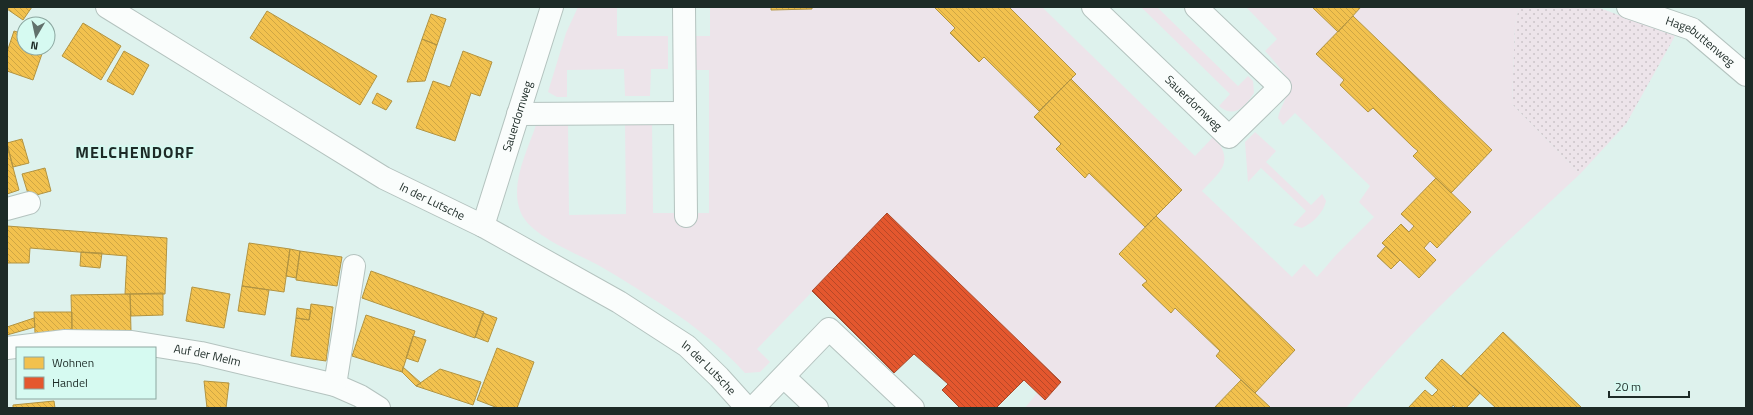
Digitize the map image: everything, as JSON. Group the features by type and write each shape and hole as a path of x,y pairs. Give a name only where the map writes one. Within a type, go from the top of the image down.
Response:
{"street":[{"name":"In der Lutsche","path":"106,7 384,178 483,226 619,302 687,346 719,377 747,408"},
{"name":"Sauerdornweg","path":"483,226 552,7"},
{"path":"684,7 686,216"},
{"name":"Sauerdornweg","path":"1092,7 1230,137 1280,87 1196,7"},
{"name":"Hagebuttenweg","path":"1628,7 1692,30 1746,75"},
{"path":"518,114 685,113"},
{"path":"7,209 29,204"},
{"path":"335,385 354,266"},
{"path":"753,408 829,329 914,408"},
{"name":"Auf der Melm","path":"7,348 65,341 132,342 201,353 335,385 360,402 379,408"},
{"path":"784,377 817,408"}],"shaded area":[{"path":"578,7 617,7 617,36 668,36 668,69 651,69 650,96 625,96 624,69 567,70 567,97 557,97 548,92 566,33"},
{"path":"710,7 771,7 772,10 812,9 812,7 934,7 955,28 951,34 979,62 984,57 1039,111 1034,118 1061,144 1056,150 1085,177 1089,173 1145,227 1119,254 1147,281 1143,285 1171,312 1175,308 1220,351 1216,356 1241,380 1214,408 1025,408 1037,393 1045,400 1061,382 887,214 757,349 770,362 760,372 745,373 724,351 675,314 598,265 544,237 527,222 521,213 517,191 518,180 524,157 536,125 539,123 568,122 569,215 626,214 625,121 652,121 653,213 709,213 709,70 690,70 691,36 710,36"},
{"path":"1009,7 1042,7 1195,156 1214,136 1224,153 1223,166 1202,191 1292,277 1304,264 1317,277 1336,255 1374,217 1359,202 1370,186 1295,113 1283,125 1278,118 1288,90 1287,84 1282,72 1265,51 1277,39 1246,7 1312,7 1338,32 1317,54 1344,80 1340,85 1368,112 1373,108 1418,151 1413,156 1436,178 1414,226 1409,232 1400,224 1382,243 1386,246 1377,256 1391,269 1400,260 1419,278 1436,260 1424,248 1430,241 1437,248 1471,212 1451,193 1492,150 1353,16 1361,7 1519,7 1515,25 1512,104 1580,174 1430,316 1346,408 1271,408 1255,393 1295,350 1156,216 1182,190 1071,79 1076,74"},
{"path":"1141,7 1157,7 1238,86 1248,76 1253,81 1254,93 1247,103 1239,110 1234,111 1224,110 1219,106 1230,94"},
{"path":"1519,7 1597,7 1675,36 1626,124 1580,174 1512,104 1515,25"},
{"path":"1255,132 1276,151 1266,162 1311,205 1322,194 1326,201 1323,209 1317,217 1302,228 1293,225 1306,211 1261,168 1248,182 1245,142"}],"building: Wohnen":[{"path":"7,7 32,7 26,16 17,16 7,9"},
{"path":"771,7 812,7 812,9 771,10"},
{"path":"934,7 1009,7 1076,74 1039,111 984,57 979,62 950,33 955,28"},
{"path":"1312,7 1361,7 1338,32"},
{"path":"267,11 377,76 360,105 250,38"},
{"path":"431,14 446,19 437,45 422,39"},
{"path":"1353,16 1492,150 1451,193 1413,156 1418,151 1373,108 1368,112 1340,85 1344,80 1316,54"},
{"path":"83,23 121,46 101,80 62,56"},
{"path":"14,31 16,32 16,56 41,56 33,80 7,71 7,52"},
{"path":"422,39 437,45 425,81 407,82"},
{"path":"124,51 149,65 133,95 107,81"},
{"path":"463,51 492,62 480,96 471,93 455,141 416,128 433,81 450,87"},
{"path":"1071,79 1182,190 1145,227 1089,173 1085,178 1056,149 1061,144 1034,117"},
{"path":"377,93 392,101 386,110 372,103"},
{"path":"22,139 29,163 13,167 7,143"},
{"path":"7,145 19,190 7,194"},
{"path":"45,168 51,191 29,197 22,174"},
{"path":"1436,178 1471,212 1437,248 1430,241 1424,248 1436,260 1419,278 1382,243 1401,224 1409,232 1414,226 1401,214"},
{"path":"1156,216 1295,350 1255,393 1216,356 1220,351 1175,308 1171,313 1142,285 1147,281 1119,254"},
{"path":"7,226 167,238 165,294 125,294 127,256 30,248 29,263 7,263"},
{"path":"249,243 290,249 284,292 242,286"},
{"path":"1386,246 1400,260 1391,269 1377,256"},
{"path":"290,249 300,251 296,278 286,276"},
{"path":"300,251 342,257 337,286 296,280"},
{"path":"81,252 102,253 100,268 80,266"},
{"path":"371,271 484,312 475,338 362,298"},
{"path":"242,286 269,290 265,315 238,311"},
{"path":"192,287 230,294 224,328 186,321"},
{"path":"163,293 163,315 131,316 130,294"},
{"path":"130,294 131,331 72,332 71,295"},
{"path":"311,304 333,307 326,361 291,356 296,318 309,320"},
{"path":"297,308 311,310 309,320 296,318"},
{"path":"34,312 72,312 72,332 35,333"},
{"path":"483,313 497,318 488,342 475,337"},
{"path":"366,315 415,331 402,372 352,356"},
{"path":"34,318 35,327 7,335 7,327"},
{"path":"1503,332 1582,408 1496,408 1461,376"},
{"path":"413,336 426,340 418,362 406,358"},
{"path":"497,348 534,362 517,408 498,408 477,400"},
{"path":"1442,359 1480,393 1466,408 1456,408 1453,405 1451,408 1408,408 1425,390 1432,396 1438,390 1425,378"},
{"path":"403,367 421,383 416,386 402,372"},
{"path":"440,369 481,382 473,405 416,386"},
{"path":"1241,380 1255,393 1271,408 1214,408"},
{"path":"204,381 229,383 226,408 207,408"},
{"path":"54,401 55,408 13,408 13,405"}],"building: Handel":[{"path":"887,213 1061,382 1045,400 1024,380 996,408 960,408 942,390 948,384 914,354 894,373 812,291"}],"district":[{"name":"MELCHENDORF","path":"135,152"}]}
